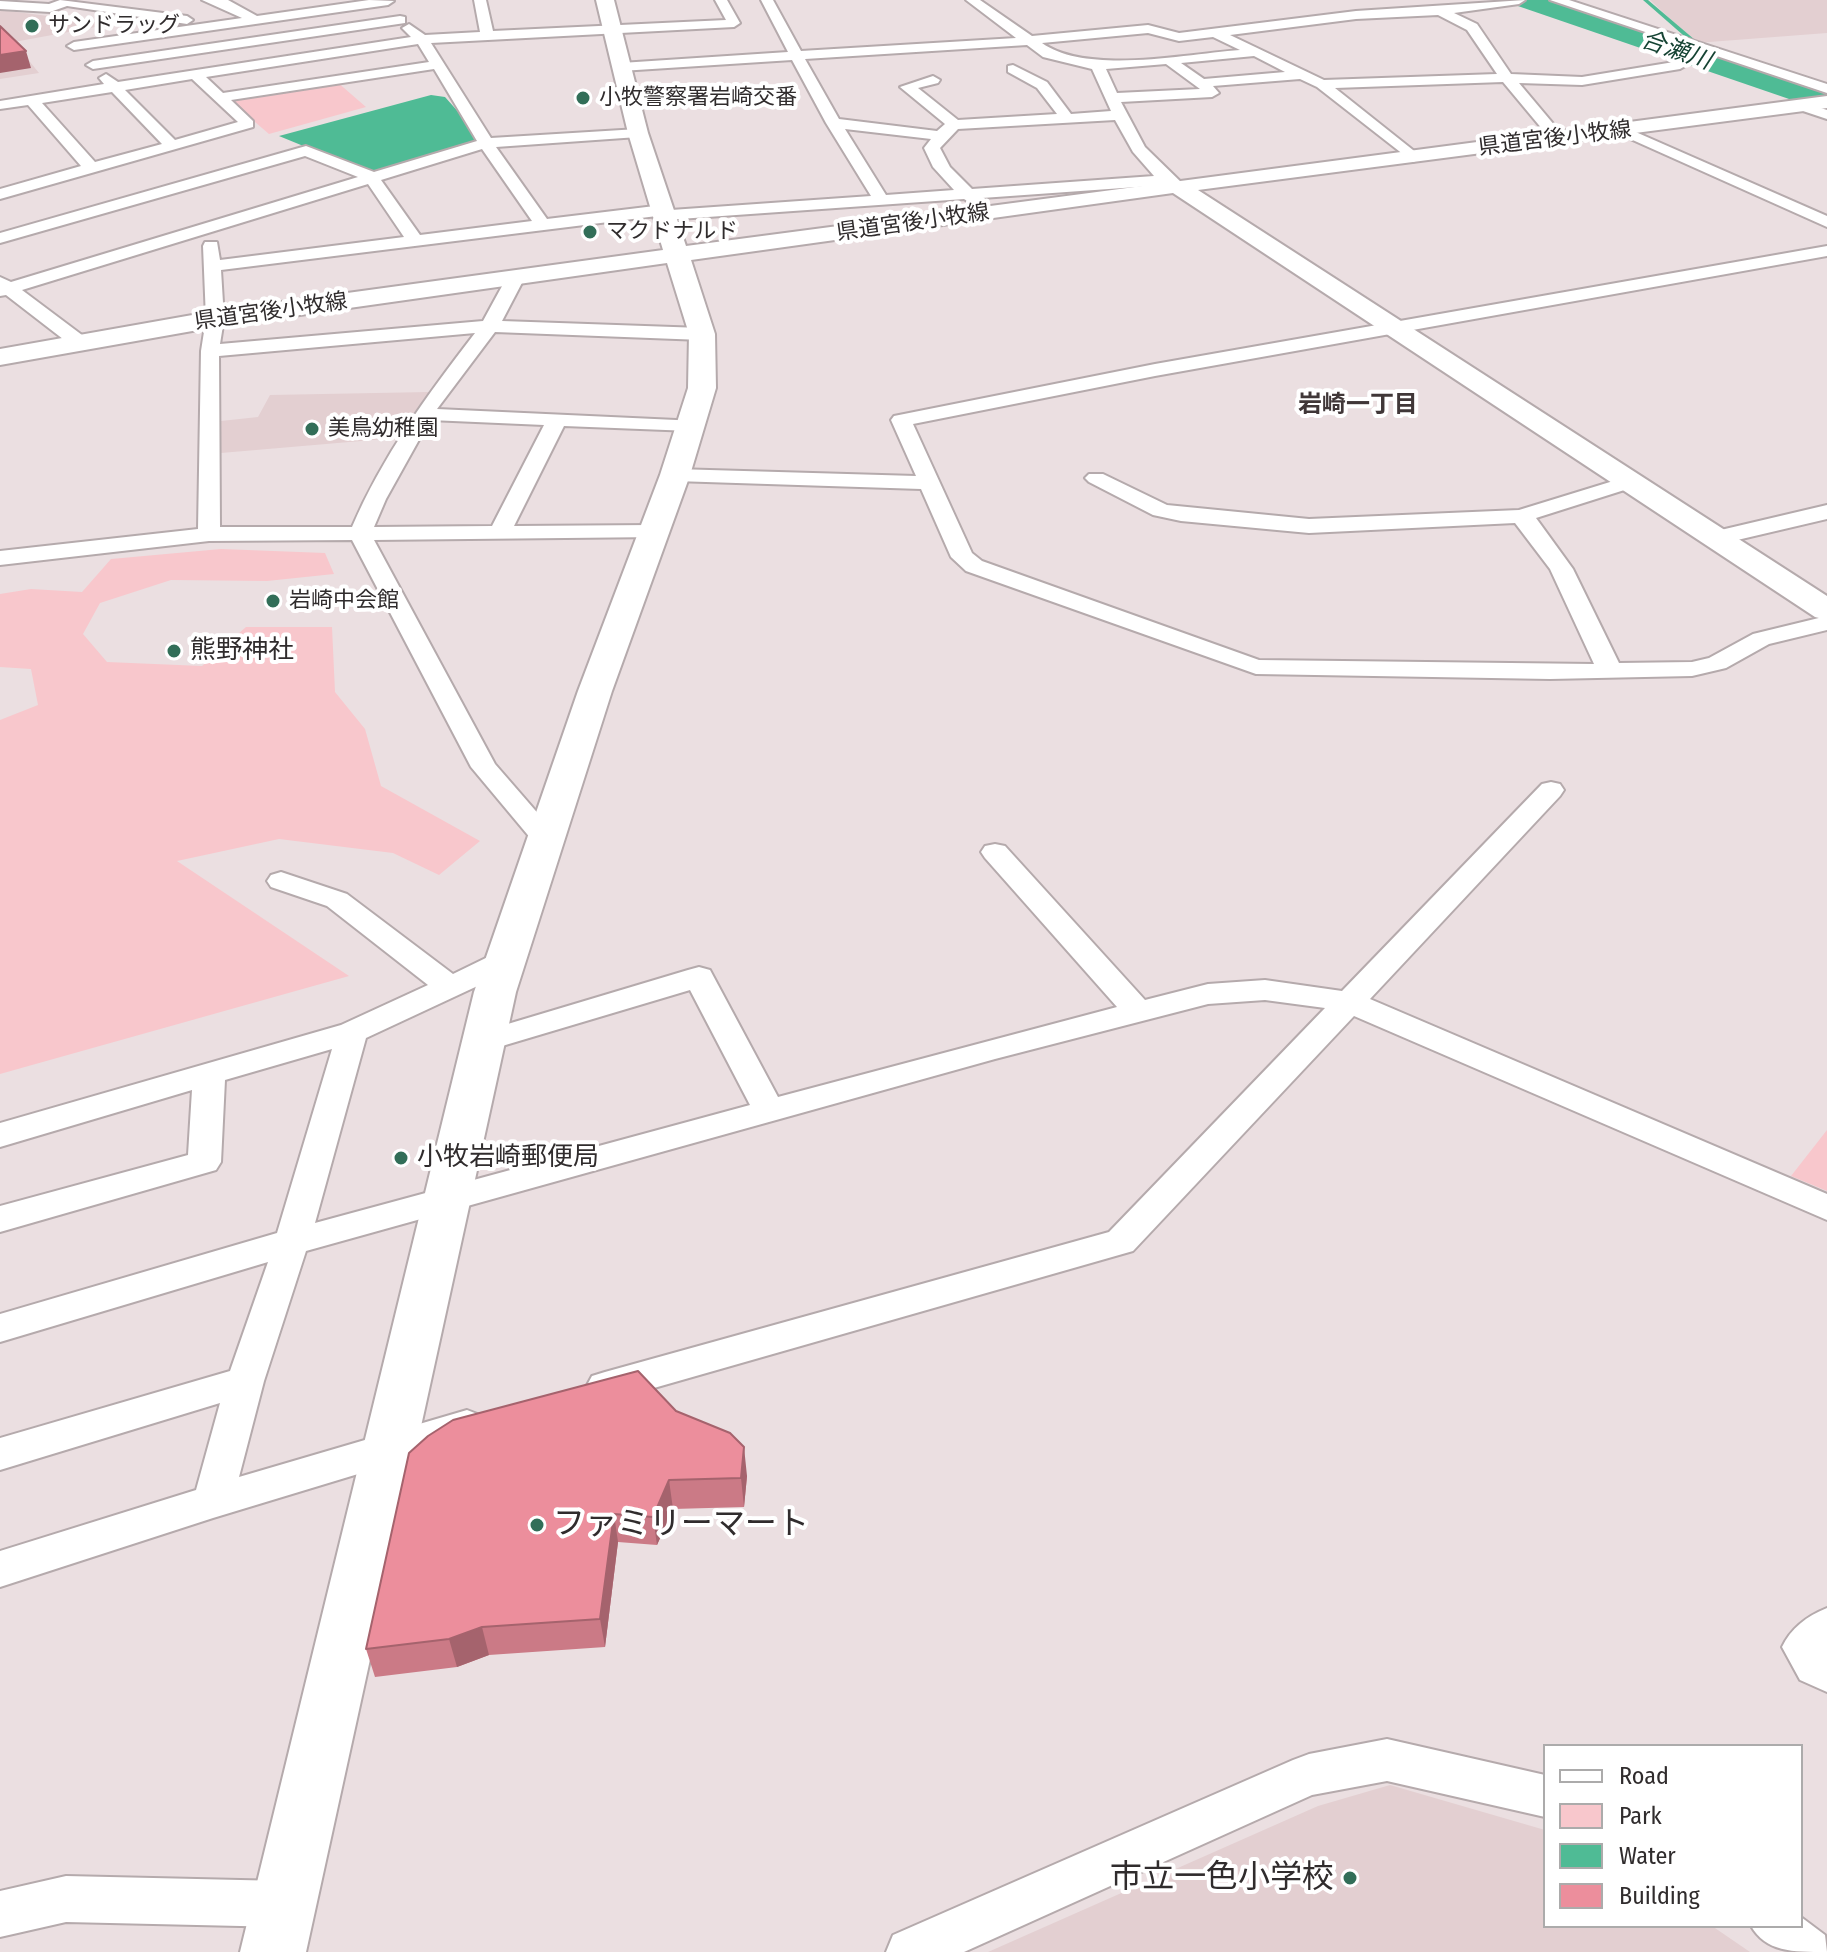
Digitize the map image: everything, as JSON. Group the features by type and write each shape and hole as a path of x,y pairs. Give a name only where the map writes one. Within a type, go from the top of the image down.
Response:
{"street":[{"path":"103,8 124,0"},
{"path":"208,0 220,1 255,20"},
{"path":"172,145 74,46 255,20 307,6 388,0 400,20 422,39 486,143 542,224"},
{"path":"480,0 487,35"},
{"path":"0,105 422,39 487,35 605,14 734,23 721,0"},
{"path":"767,0 794,56 883,202"},
{"path":"972,0 1048,54 1098,66 1260,52"},
{"path":"1407,0 1441,11 1472,27 1508,78 1558,139"},
{"path":"1556,0 1827,89"},
{"path":"621,67 1026,41 1148,29 1179,37 1356,15 1441,11 1504,1"},
{"path":"0,5 50,8 66,2 217,25"},
{"path":"0,1914 66,1899 278,1928 503,962 570,765 675,475 702,388 702,334 638,133 605,14"},
{"path":"484,19 499,18"},
{"path":"93,65 400,20"},
{"path":"1214,32 1322,84 1413,157"},
{"path":"1067,118 1042,85 1013,69 1069,58"},
{"path":"1112,98 1212,93 1203,83 1187,76 1169,60"},
{"path":"219,98 436,65"},
{"path":"1322,84 1508,78 1582,81 1680,65"},
{"path":"1098,66 1121,115 1154,170 1171,183 1827,610"},
{"path":"1203,83 1304,74"},
{"path":"2,191 248,124 196,75"},
{"path":"933,80 907,87 955,125"},
{"path":"32,100 91,168"},
{"name":"県道宮後小牧線","path":"0,357 215,319 677,256 1171,183 1413,157 1827,102"},
{"path":"1802,106 1827,115"},
{"path":"986,212 933,155 932,148 940,136 955,125 1121,115"},
{"path":"833,123 940,136"},
{"path":"1622,130 1827,222"},
{"path":"3,288 486,143 638,133"},
{"path":"0,238 306,151 370,176 414,239"},
{"path":"214,266 414,239 664,212 883,202 968,193 1171,183"},
{"path":"209,228 214,266 215,319 210,351 209,534"},
{"path":"1827,251 901,420 962,557 974,566 1256,667 1692,669 1717,663 1761,639 1827,623"},
{"path":"360,534 375,499 423,414 490,326 516,277"},
{"path":"3,288 79,342"},
{"path":"210,351 490,326 702,334"},
{"path":"423,414 691,425"},
{"path":"500,531 557,419"},
{"path":"675,475 928,483"},
{"path":"1096,478 1161,510 1196,517 1309,526 1521,516 1630,482"},
{"path":"1716,538 1827,512"},
{"path":"1521,516 1541,534 1569,581 1610,671"},
{"path":"0,558 209,534 653,532"},
{"path":"360,534 484,767 547,840"},
{"path":"572,1396 1121,1242 1551,790"},
{"path":"995,852 1139,1013"},
{"path":"281,881 337,900 449,986"},
{"path":"0,1135 352,1032 503,962"},
{"path":"482,1042 699,977 769,1111"},
{"path":"0,1328 292,1242 995,1049 1208,994 1265,990 1350,1002 1827,1208"},
{"path":"213,1501 245,1381 292,1242 352,1032"},
{"path":"0,1219 204,1162 209,1074"},
{"path":"0,1454 245,1381"},
{"path":"0,1569 390,1447 496,1418"},
{"path":"1827,1627 1803,1647 1815,1666 1827,1673"},
{"path":"910,1952 1309,1775 1387,1760 1543,1796"},
{"path":"1777,1928 1808,1952"}],"shaded area":[{"path":"1650,0 1827,0 1827,33 1696,43"},
{"path":"0,10 112,24 14,42 39,73 0,79"},
{"name":"美鳥幼稚園","path":"429,392 396,438 221,453 221,421 258,417 270,395"},
{"name":"市立一色小学校","path":"1390,1785 1543,1829 1543,1928 1715,1928 1750,1952 988,1952 1318,1806"}],"green space":[{"path":"336,81 366,107 269,134 227,98"},
{"path":"221,549 325,553 334,574 267,581 171,580 100,603 83,634 107,662 202,666 246,627 332,627 335,692 365,729 381,786 480,841 439,875 393,853 279,839 177,861 349,976 0,1074 0,720 38,705 31,669 0,667 0,594 31,589 82,592 111,559"},
{"path":"1827,1130 1827,1191 1791,1176"}],"water":[{"path":"431,95 445,97 486,143 374,175 279,136"}],"building":[{"path":"0,26 26,51 0,55"},
{"name":"ファミリーマート","path":"638,1371 676,1411 730,1433 744,1447 741,1478 669,1480 653,1517 614,1514 600,1619 482,1627 449,1639 366,1649 409,1453 453,1420"}],"waterway":[{"name":"合瀬川","path":"1524,0 1827,103"},
{"path":"1645,0 1693,41 1702,44"}],"place":[{"name":"サンドラッグ","path":"32,26"},
{"name":"小牧警察署岩崎交番","path":"583,98"},
{"name":"マクドナルド","path":"590,232"},
{"name":"美鳥幼稚園","path":"312,429"},
{"name":"岩崎中会館","path":"273,601"},
{"name":"熊野神社","path":"174,651"},
{"name":"小牧岩崎郵便局","path":"401,1158"},
{"name":"ファミリーマート","path":"537,1525"},
{"name":"市立一色小学校","path":"1350,1878"}],"district":[{"name":"岩崎一丁目","path":"1358,405"}]}
